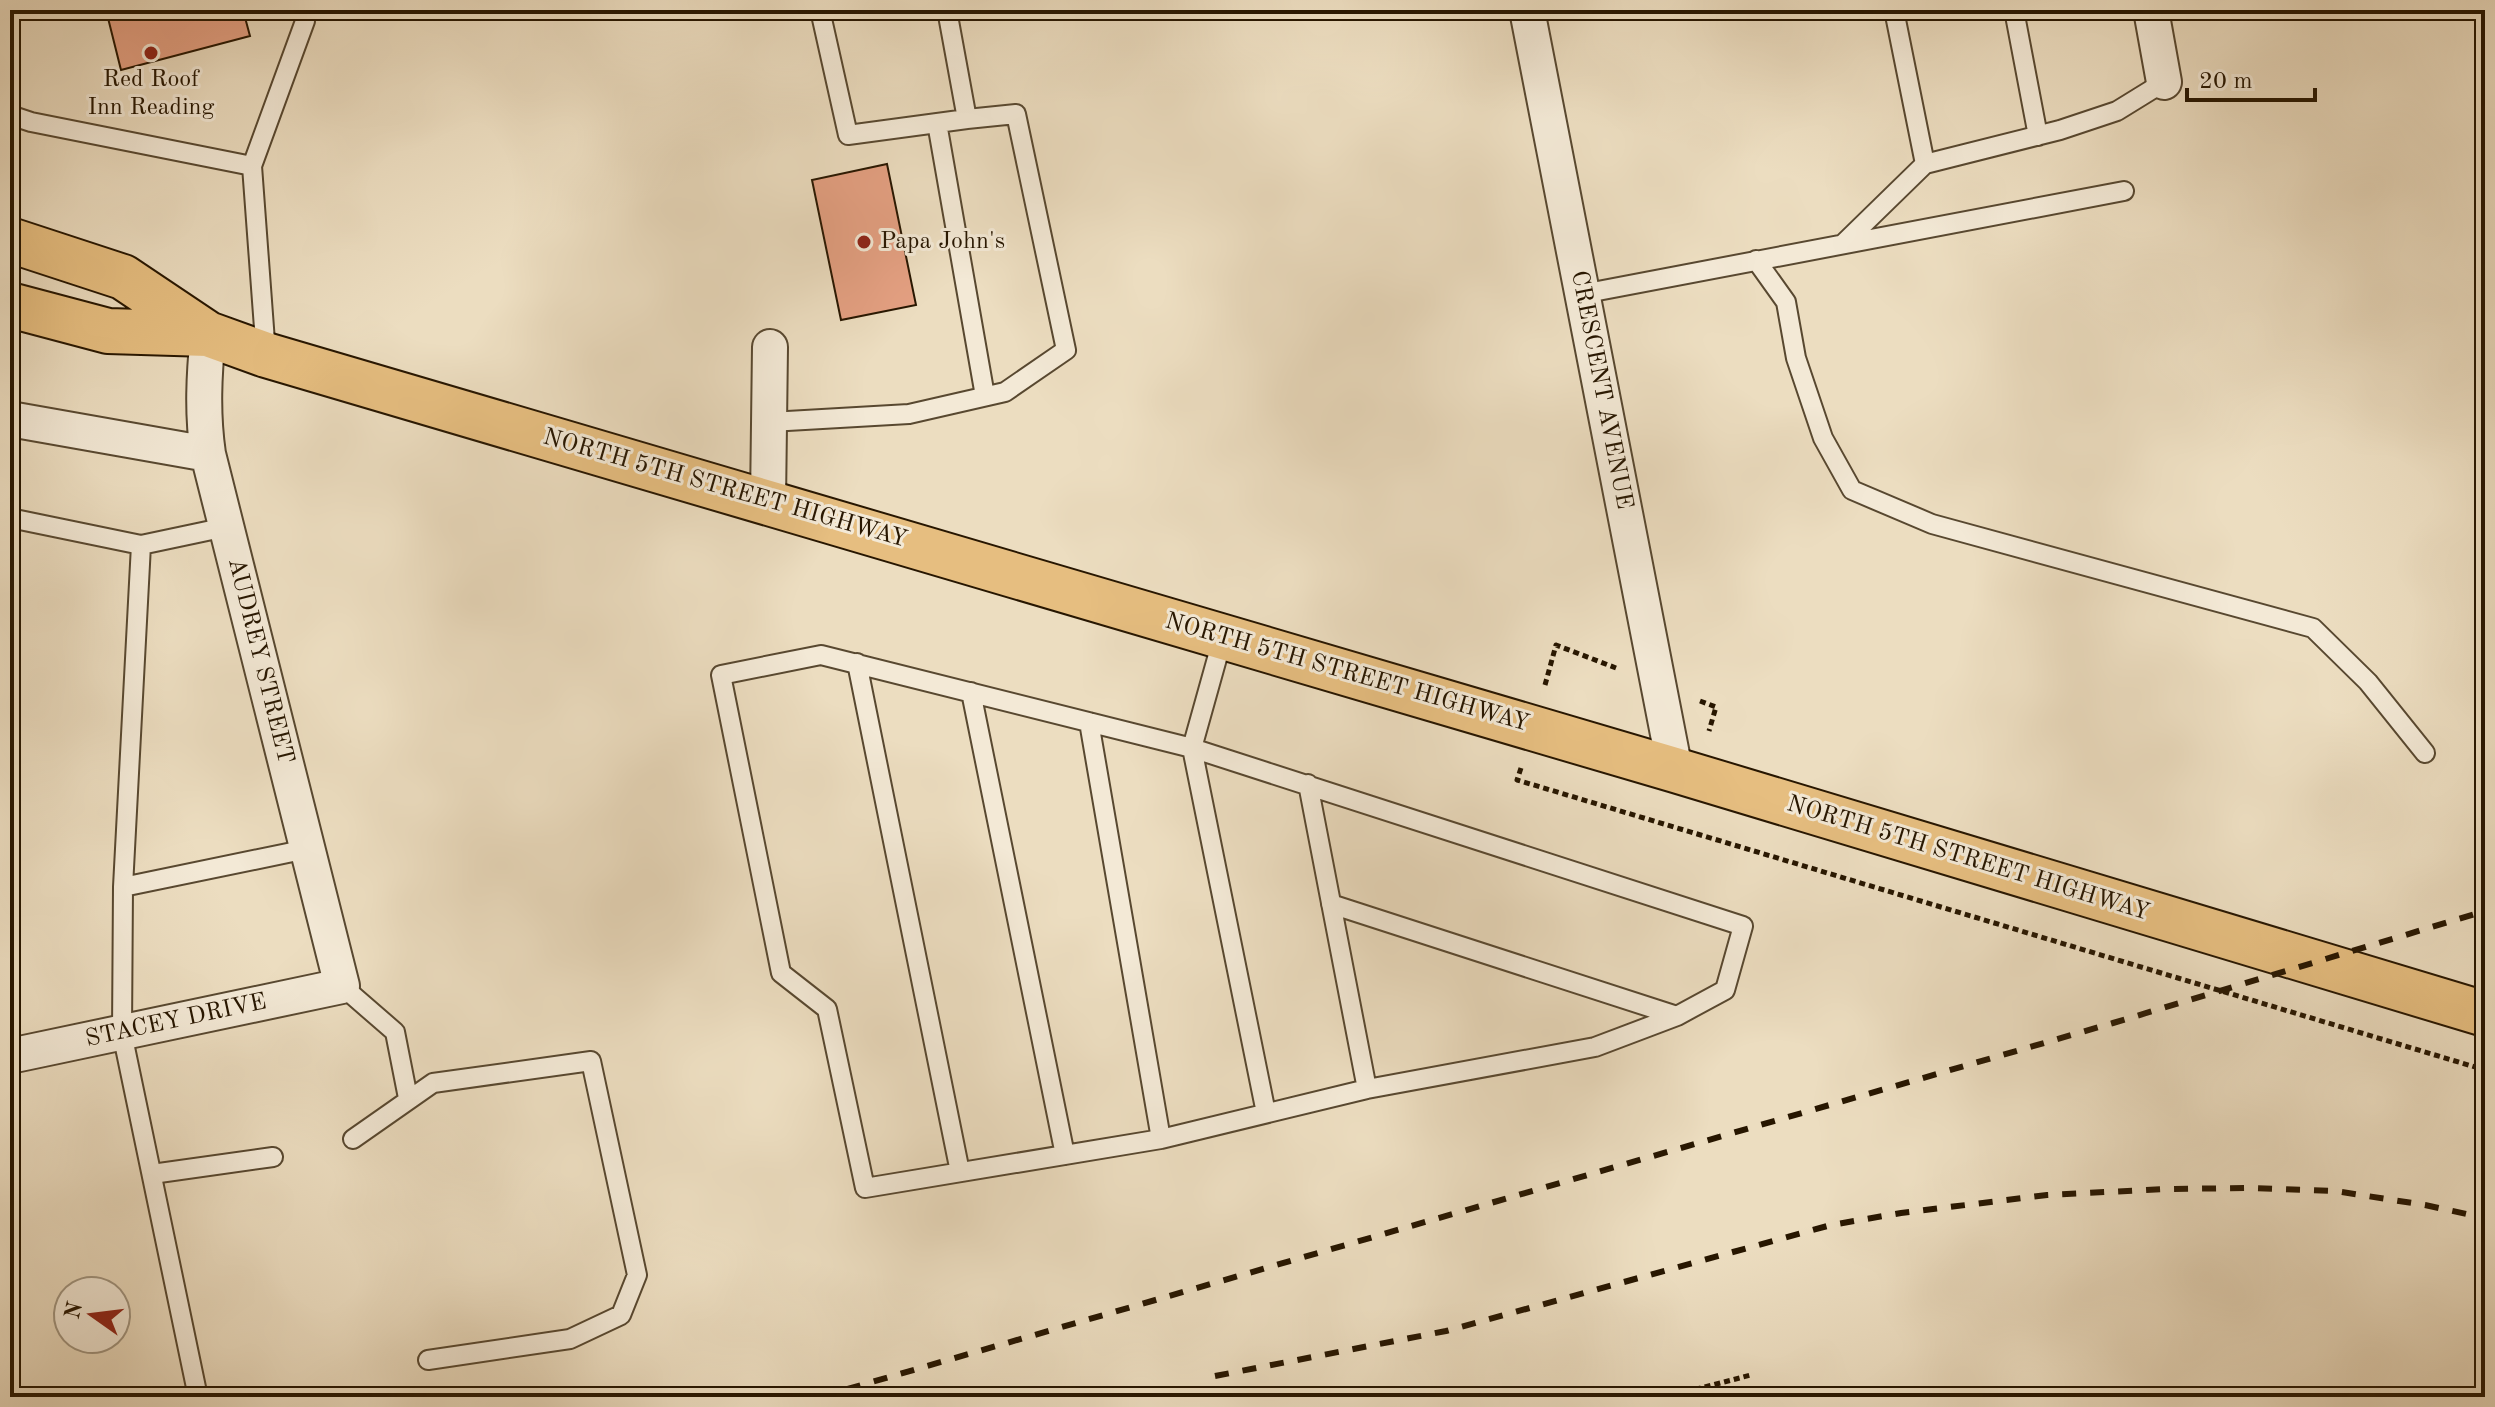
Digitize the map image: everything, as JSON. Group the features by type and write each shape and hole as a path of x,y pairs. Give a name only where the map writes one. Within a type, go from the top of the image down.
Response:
{"main road":[{"name":"NORTH 5TH STREET HIGHWAY","path":"10,240 123,277 208,334 266,355 1675,770 2485,1014"},
{"name":"NORTH 5TH STREET HIGHWAY","path":"10,305 108,331 208,334"}],"street":[{"name":"CRESCENT AVENUE","path":"1527,10 1675,770"},
{"path":"2151,10 2164,82"},
{"name":"AUDREY STREET","path":"208,334 203,390 203,422 208,454 342,986"},
{"path":"768,501 770,347"},
{"path":"10,419 208,454"},
{"name":"STACEY DRIVE","path":"10,1056 342,986"}],"lane":[{"path":"266,355 252,166 305,21 304,10"},
{"path":"770,422 909,414 1005,392 1066,350 1016,114 848,135 820,10"},
{"path":"947,10 967,119"},
{"path":"1894,10 1925,164"},
{"path":"2014,10 2038,136"},
{"path":"1843,244 1925,164 2038,136 2117,111 2164,82"},
{"path":"10,115 31,122 252,166"},
{"path":"937,123 985,396"},
{"path":"1582,294 2124,191"},
{"path":"1756,260 1786,302 1796,358 1823,438 1852,490 1932,524 2313,628 2368,682 2425,753"},
{"path":"10,518 141,545 226,527"},
{"path":"141,545 123,887 122,1033 198,1397"},
{"path":"1223,637 1192,748 1266,1113"},
{"path":"821,655 1192,748 1743,926 1725,990 1677,1016 1595,1047 1367,1089 1161,1139 865,1188 827,1009 781,973 721,675 821,655"},
{"path":"857,663 960,1172"},
{"path":"971,692 1065,1155"},
{"path":"1089,722 1161,1139"},
{"path":"1308,784 1367,1089"},
{"path":"123,887 307,849"},
{"path":"1331,904 1677,1016"},
{"path":"342,986 395,1032 408,1098"},
{"path":"353,1139 433,1083 591,1061 637,1275 621,1315 570,1339 428,1360"},
{"path":"152,1174 273,1157"}],"path":[{"path":"1681,828 2485,1070"},
{"path":"1666,1397 1751,1375"}],"building":[{"name":"Red Roof Inn Reading","path":"106,10 243,10 250,36 121,70"},
{"name":"Papa John's","path":"887,164 916,305 841,320 812,180"}],"railway":[{"path":"820,1397 2113,1023 2485,911"},
{"path":"1215,1376 1446,1331 1831,1225 1901,1213 2047,1195 2248,1188 2335,1191 2485,1218"}],"place":[{"name":"Red Roof Inn Reading","path":"151,53"},
{"name":"Papa John's","path":"864,242"}]}
